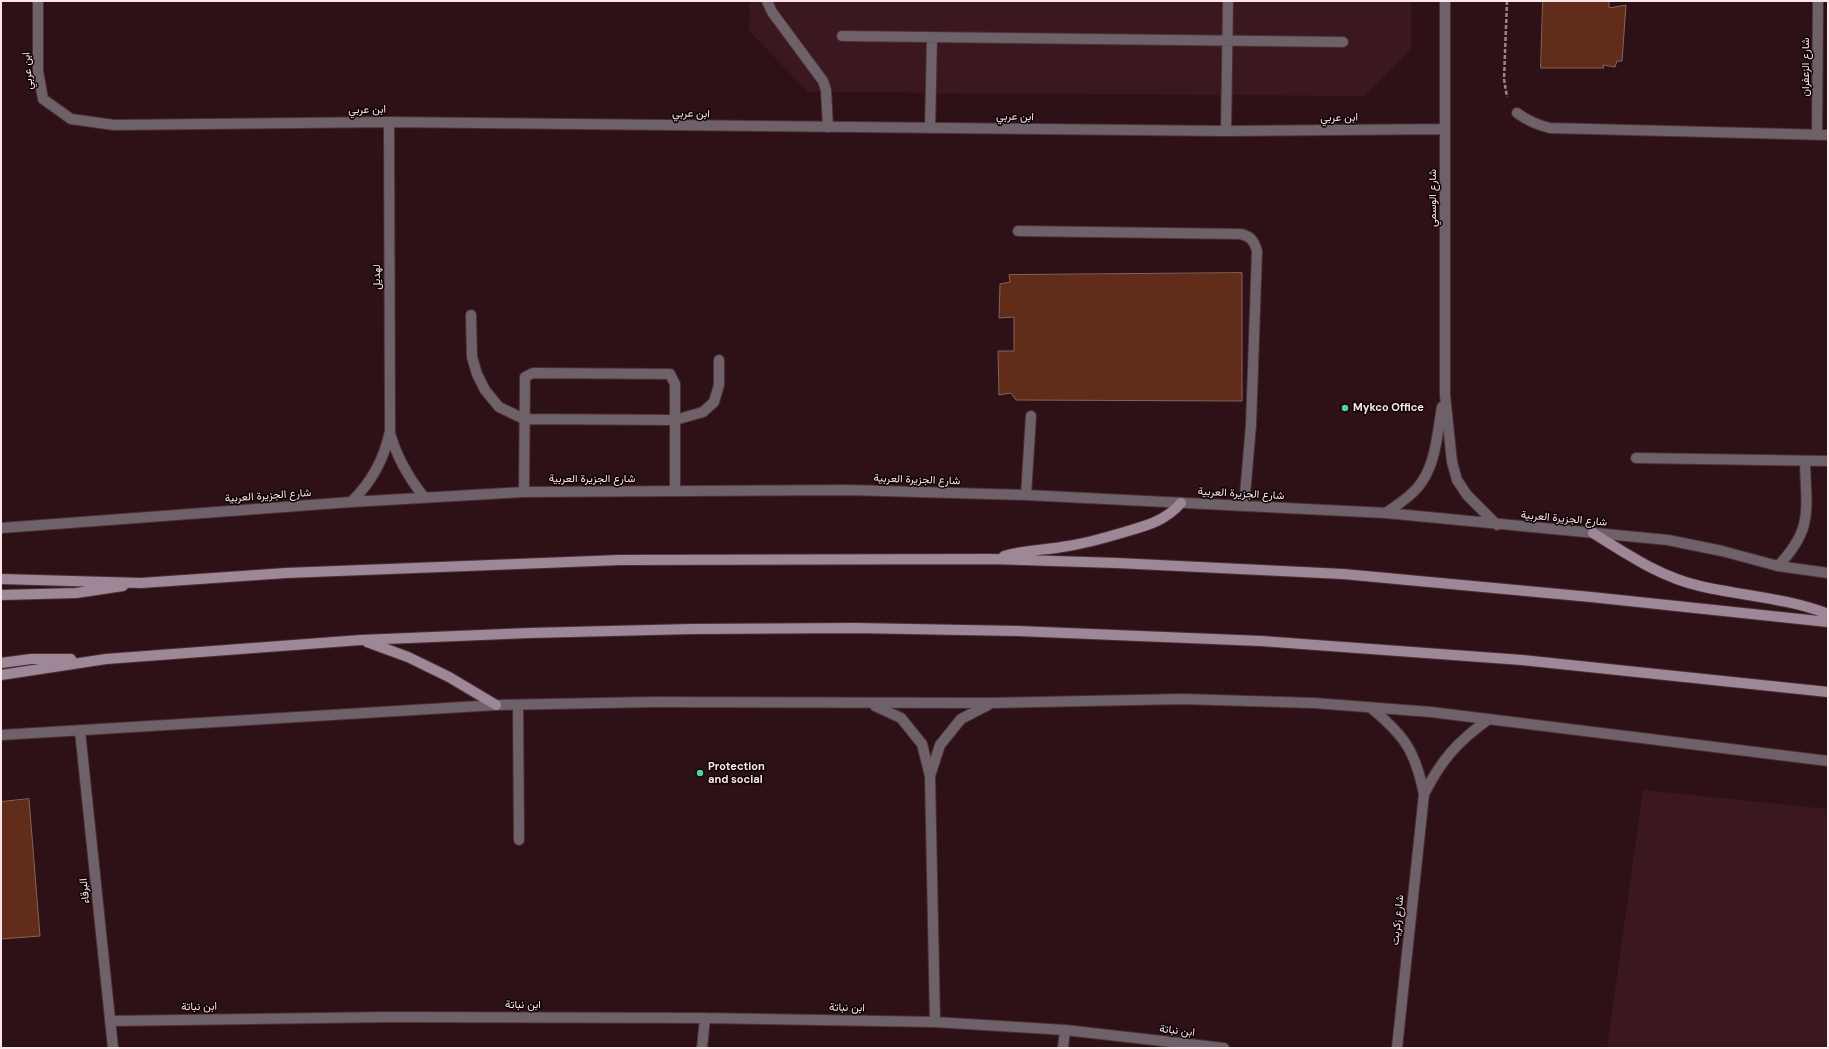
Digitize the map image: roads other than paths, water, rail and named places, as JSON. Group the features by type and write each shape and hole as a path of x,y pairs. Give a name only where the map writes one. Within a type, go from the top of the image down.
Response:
{"main road":[{"path":"991,559 1017,552 1069,546 1096,540 1153,523 1166,517 1181,503"},
{"path":"1593,533 1649,567 1674,578 1699,586 1795,603 1828,614"},
{"path":"1,579 141,583 286,573 620,560 991,559 1117,563 1343,574 1583,596 1828,622"},
{"path":"1,595 76,593 108,590 141,583"},
{"path":"1,663 31,659 106,658 361,640 529,633 692,629 855,628 1018,631 1261,641 1483,657 1704,678 1828,692"},
{"path":"361,640 408,657 450,677 496,705"},
{"path":"1,675 106,658"}],"street":[{"name":"ابن عربي","path":"38,1 38,71 43,99 71,119 114,125 389,122 1226,131 1445,129"},
{"path":"767,1 772,12 823,81 826,90 828,127"},
{"path":"1226,131 1228,1"},
{"name":"شارع الوسمي","path":"1445,1 1444,395 1452,462 1457,480 1467,495 1497,525"},
{"name":"شارع الزعفران","path":"1818,1 1818,134"},
{"path":"842,36 1343,42"},
{"path":"930,128 932,38"},
{"path":"1517,113 1527,120 1550,128 1828,135"},
{"name":"لهديل","path":"351,502 363,491 373,477 386,447 390,431 389,122"},
{"path":"1018,231 1240,234 1248,236 1255,242 1257,251 1251,425 1244,506"},
{"path":"471,315 472,357 476,374 499,407 524,419 674,420 703,412 714,402 719,385 719,360"},
{"path":"524,492 525,377 533,373 670,374 675,384 675,491"},
{"name":"شارع الوسمي","path":"1386,513 1418,488 1428,473 1434,455 1444,395"},
{"path":"1026,495 1031,416"},
{"name":"لهديل","path":"390,431 402,466 424,497"},
{"path":"1636,458 1805,462 1828,461"},
{"path":"1778,566 1796,546 1806,520 1805,462"},
{"name":"شارع الجزيرة العربية","path":"1,528 351,502 524,492 848,490 1026,495 1386,513 1680,542 1778,566 1828,573"},
{"path":"1,735 496,705 653,702 871,704 990,703 1183,699 1314,703 1431,712 1828,761"},
{"path":"930,776 940,745 961,719 990,703"},
{"path":"871,704 901,718 922,744 930,776 935,1022"},
{"path":"518,705 519,840"},
{"name":"شارع زكريت","path":"1371,708 1391,725 1407,745 1418,769 1424,794 1397,1048"},
{"name":"شارع زكريت","path":"1424,794 1435,772 1450,751 1468,733 1489,719"},
{"name":"البرقاء","path":"80,731 113,1048"},
{"name":"ابن نباتة","path":"110,1020 389,1017 705,1018 935,1022 1065,1030 1224,1048"},
{"path":"702,1048 705,1018"},
{"path":"1063,1048 1065,1030"}],"place":[{"name":"Mykco Office","path":"1345,408"},
{"name":"Protection and social","path":"700,773"}]}
